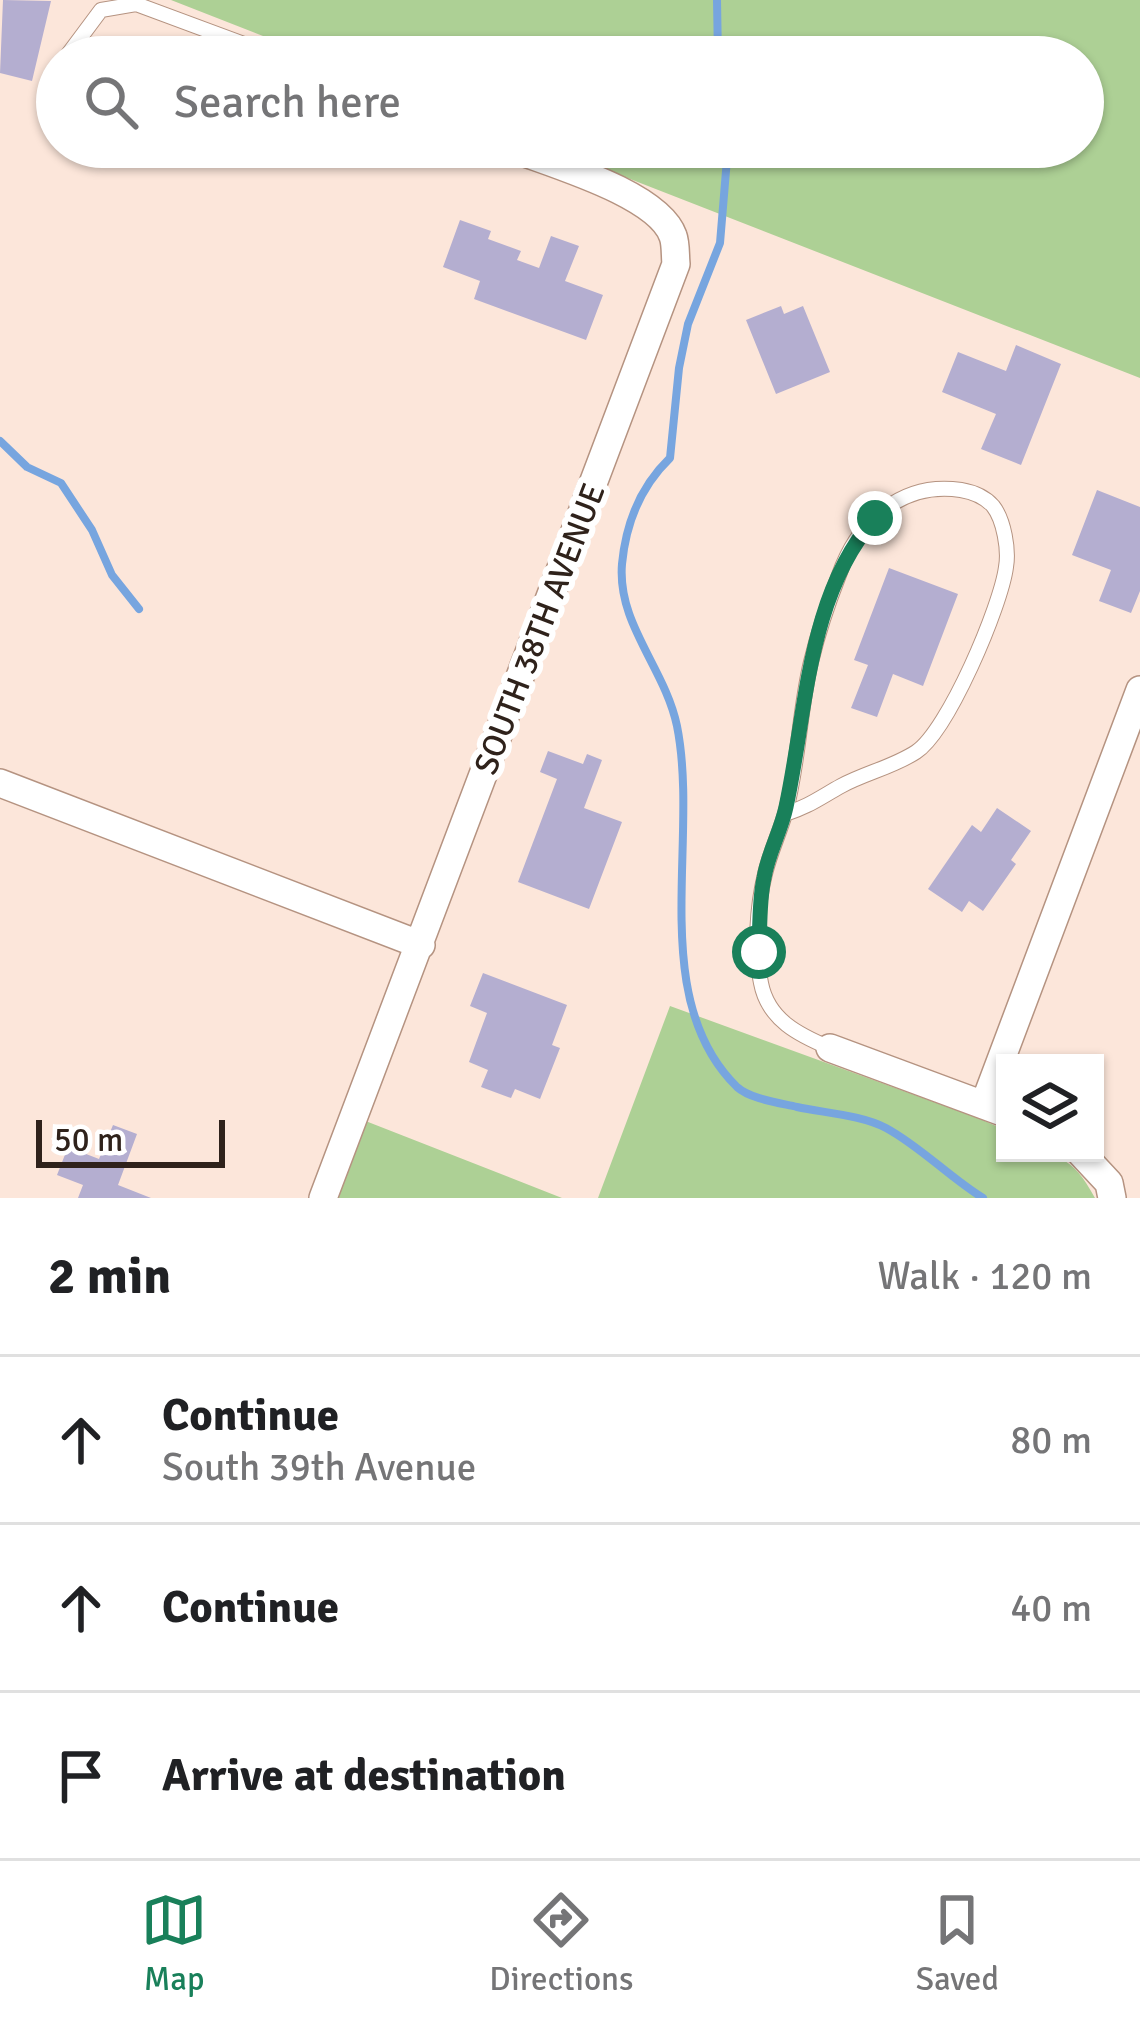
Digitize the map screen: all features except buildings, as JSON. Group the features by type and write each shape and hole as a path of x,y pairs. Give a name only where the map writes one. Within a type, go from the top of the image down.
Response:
{"street":[{"name":"SOUTH 38TH AVENUE","path":"323,1198 676,264 672,233 655,212 617,190 561,168"},
{"path":"830,1048 994,1109 1140,690"},
{"path":"0,782 421,945"},
{"path":"1089,1162 1108,1183 1112,1198"}],"lane":[{"path":"81,36 100,10 136,4 222,36"},
{"path":"785,814 814,806 842,786 917,751 954,702 995,611 1007,564 1002,527 993,506 976,493 920,489 899,496 854,542 840,570 811,664 785,814 764,877 759,952 761,984 770,1006 786,1025 830,1048"}],"green space":[{"path":"171,0 1140,0 1140,378 602,168 1104,168 1104,36 263,36"},
{"path":"670,1006 996,1126 996,1162 1066,1162 1095,1198 598,1198"},
{"path":"363,1120 562,1198 334,1198"}],"waterway":[{"path":"717,0 718,36"},
{"path":"726,168 720,243 688,324 679,368 670,458 637,506 622,564 627,606 677,726 682,771 684,964 692,1009 709,1051 743,1091 886,1128 983,1198"},
{"path":"0,441 27,467 61,483 92,530 112,575 139,609"}],"route":[{"path":"759,952 764,877 785,814 811,664 840,570 854,542 875,518"}]}
